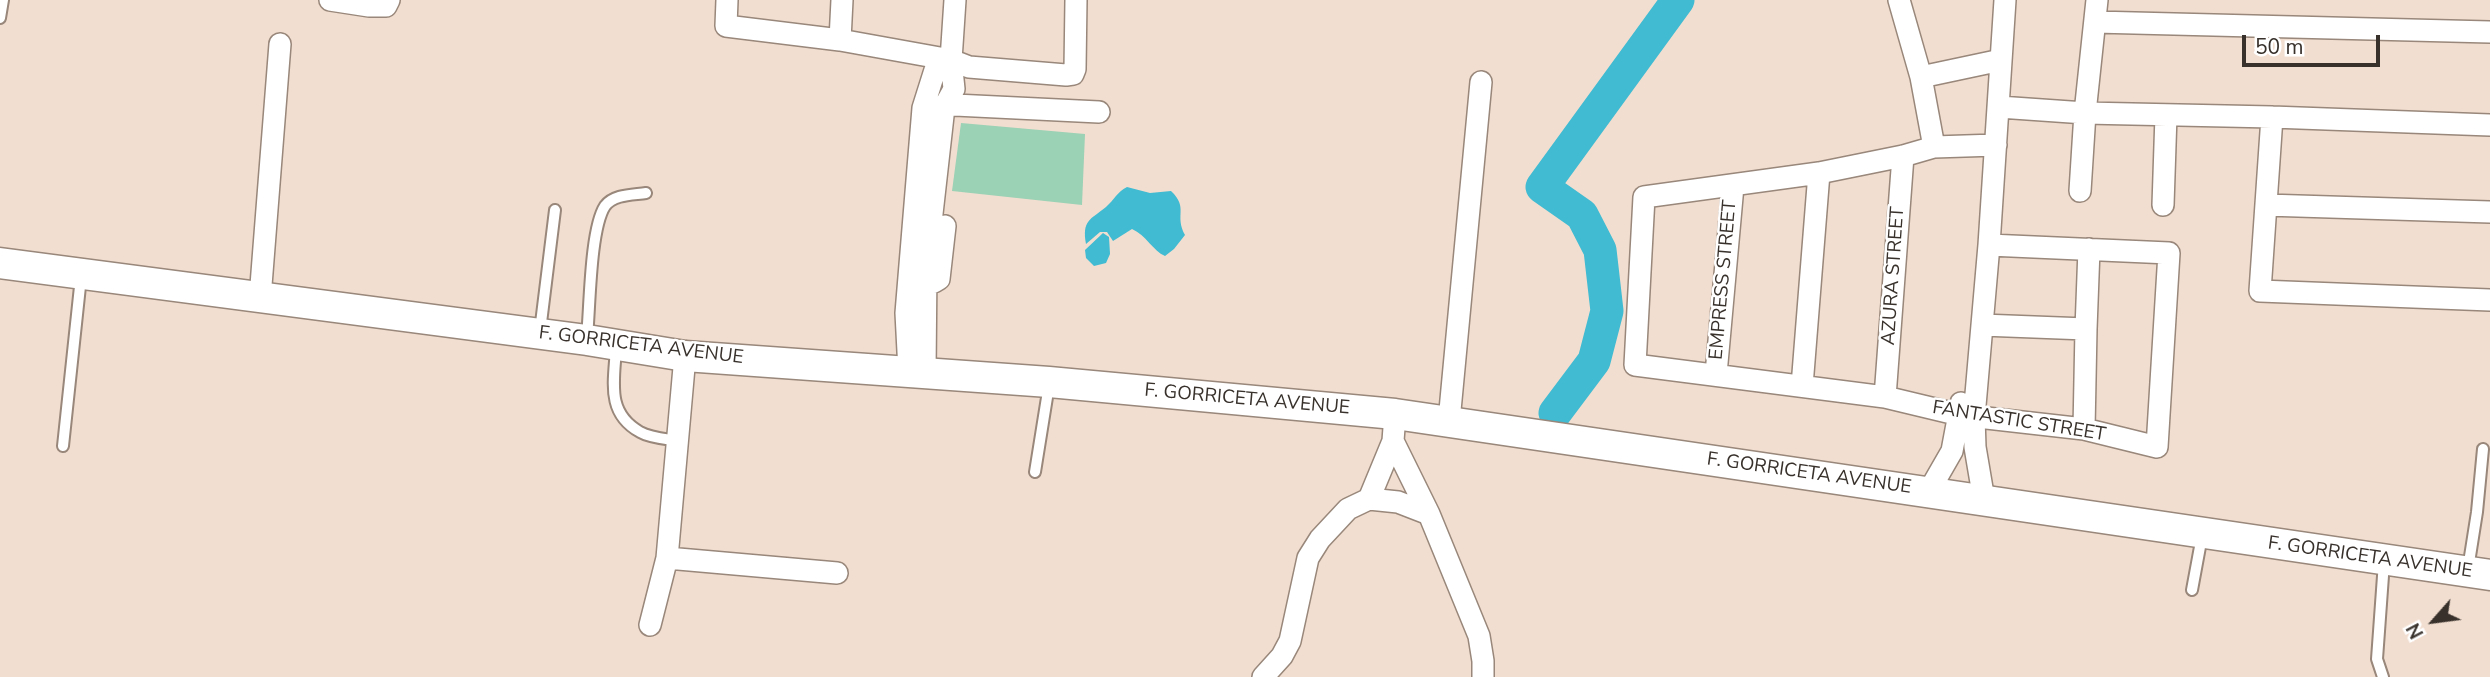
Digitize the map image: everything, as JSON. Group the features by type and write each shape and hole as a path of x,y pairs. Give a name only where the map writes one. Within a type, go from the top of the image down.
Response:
{"main road":[{"name":"F. GORRICETA AVENUE","path":"0,264 601,342 685,356 1049,383 1394,427 1449,421 2479,573"}],"street":[{"path":"330,0 369,6 386,6 389,0"},
{"path":"727,0 726,26 840,40 951,60 969,67 1073,74 1076,0"},
{"path":"840,40 842,0"},
{"path":"918,282 934,282 939,279 942,261 949,106 954,89 951,60 955,0"},
{"path":"1899,0 1921,77 1934,147"},
{"path":"1984,500 1967,416 1990,145 1995,61 1995,0"},
{"path":"1928,491 1952,451 1967,416 1982,325 1989,245 1990,145 1999,107 1995,61 2006,0"},
{"path":"2080,191 2097,0"},
{"path":"2095,22 2490,32"},
{"path":"261,298 279,44"},
{"path":"917,372 923,108 935,70 951,60"},
{"path":"1921,77 1995,61"},
{"path":"1449,421 1482,82"},
{"path":"923,108 949,106 1099,112"},
{"path":"1999,107 2085,113 2490,125"},
{"path":"2163,205 2166,115"},
{"path":"2272,117 2259,291 2490,300"},
{"path":"1732,186 1819,173 1934,147 1990,145"},
{"name":"AZURA STREET","path":"1885,397 1903,156"},
{"path":"1802,386 1819,173"},
{"name":"FANTASTIC STREET","path":"1732,186 1644,197 1635,365 1885,397 1967,416 2084,429 2153,448 2158,445 2169,253 1989,245"},
{"name":"EMPRESS STREET","path":"1716,374 1732,186"},
{"path":"2266,205 2490,212"},
{"path":"2084,429 2089,249"},
{"path":"1982,325 2086,329"},
{"path":"650,625 667,558 685,356"},
{"path":"1369,499 1394,427"},
{"path":"1394,427 1479,636 1483,677"},
{"path":"1263,677 1282,656 1290,641 1308,558 1320,539 1348,509 1369,499 1398,502 1429,514"},
{"path":"667,558 837,573"}],"lane":[{"path":"0,18 3,0"},
{"path":"646,193 616,197 606,205 600,220 596,237 601,342 618,412 641,433 678,442"},
{"path":"540,334 555,210"},
{"path":"64,446 81,274"},
{"path":"1035,472 1049,383"},
{"path":"2479,573 2477,512 2483,449"},
{"path":"2192,590 2202,533"},
{"path":"2383,677 2377,659 2384,560"}],"green space":[{"path":"961,123 1085,134 1082,205 952,191"}],"water":[{"path":"1127,187 1150,193 1171,191 1179,202 1185,235 1165,256 1132,229 1113,241 1107,232 1100,232 1086,244 1085,230 1088,221"},
{"path":"1103,233 1109,237 1110,254 1106,263 1094,266 1086,258 1085,250"}],"waterway":[{"path":"1555,413 1594,361 1607,311 1600,250 1582,215 1542,187 1678,0"}]}
